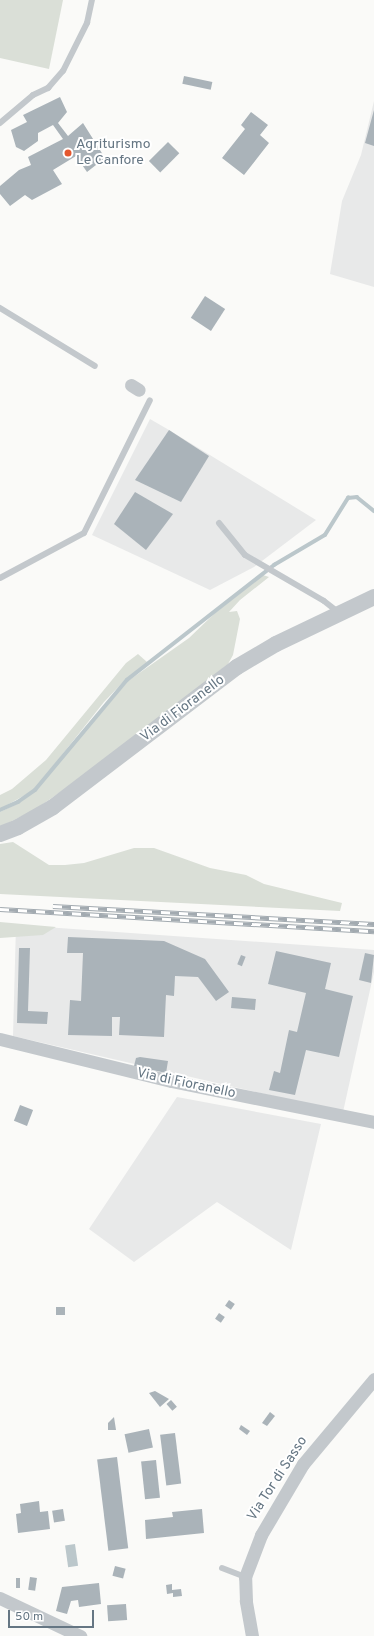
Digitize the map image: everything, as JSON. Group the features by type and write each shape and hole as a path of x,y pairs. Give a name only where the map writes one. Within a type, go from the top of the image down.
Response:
{"street":[{"name":"Via di Fioranello","path":"0,834 18,827 53,807 237,667 276,644 374,597"},
{"name":"Via di Fioranello","path":"0,1039 171,1081 374,1122"},
{"name":"Via Tor di Sasso","path":"252,1636 246,1601 246,1577 261,1535 296,1475 374,1379"},
{"path":"0,1598 80,1636"}],"lane":[{"path":"0,123 33,95 48,88 63,71 87,23 92,0"},
{"path":"0,308 95,366"},
{"path":"0,578 84,533 150,400"},
{"path":"218,523 245,555 275,574 324,600 339,613"},
{"path":"222,1568 246,1577"}],"shaded area":[{"path":"0,0 63,0 49,69 0,58"},
{"path":"374,101 374,287 330,274 342,201 361,155"},
{"path":"150,419 316,520 254,567 210,590 92,535"},
{"path":"263,575 269,577 240,600 229,612 237,611 240,619 233,655 228,664 133,741 36,809 0,827 0,812 19,803 35,791 128,681 189,638 215,613"},
{"path":"138,654 147,662 126,679 104,702 34,790 0,809 0,795 12,789 46,760 126,663"},
{"path":"13,842 49,865 84,863 134,848 154,848 210,868 246,875 264,884 342,903 340,911 0,894 0,844"},
{"path":"0,922 56,927 43,935 0,938"},
{"path":"16,925 374,950 374,972 343,1112 13,1036"},
{"path":"177,1097 321,1124 291,1250 217,1202 134,1262 89,1229"},
{"path":"75,1544 78,1566 68,1567 65,1545"}],"building":[{"path":"184,76 212,82 211,90 182,84"},
{"name":"Agriturismo Le Canfore","path":"60,97 67,112 58,123 68,136 83,123 105,158 87,172 76,156 53,170 62,184 32,200 25,195 10,206 0,194 0,186 19,170 31,165 28,157 63,139 53,125 38,133 38,141 24,151 16,147 11,130 27,122 23,115"},
{"path":"374,110 374,146 365,143"},
{"path":"251,112 268,125 260,135 269,143 244,175 222,158 245,129 241,125"},
{"path":"168,142 179,153 160,172 149,161"},
{"path":"205,296 225,309 211,331 191,318"},
{"path":"169,430 209,456 181,502 135,480"},
{"path":"135,492 173,514 146,550 114,524"},
{"path":"68,937 164,941 205,959 229,992 216,1001 198,977 175,976 174,996 166,995 164,1037 119,1035 120,1017 112,1017 112,1036 68,1035 70,1000 81,1001 83,953 67,953"},
{"path":"19,948 30,948 28,1011 48,1012 47,1024 17,1023"},
{"path":"276,951 331,963 325,989 353,996 339,1057 306,1050 295,1095 269,1090 274,1071 280,1073 289,1030 297,1032 306,993 268,984"},
{"path":"365,953 374,955 371,983 359,980"},
{"path":"241,955 246,957 242,966 237,964"},
{"path":"232,997 256,999 255,1010 231,1008"},
{"path":"140,1057 168,1061 166,1073 134,1066 136,1058"},
{"path":"20,1105 33,1110 27,1126 14,1121"},
{"path":"229,1300 235,1304 231,1310 225,1306"},
{"path":"56,1307 65,1307 65,1315 56,1315"},
{"path":"219,1313 225,1317 221,1323 215,1319"},
{"path":"155,1391 169,1399 160,1407 149,1393"},
{"path":"171,1400 177,1407 172,1411 166,1404"},
{"path":"270,1412 275,1416 267,1426 262,1423"},
{"path":"114,1417 116,1430 108,1430 108,1423"},
{"path":"241,1425 250,1431 247,1435 239,1429"},
{"path":"149,1429 153,1448 128,1453 125,1434"},
{"path":"175,1433 181,1484 166,1485 160,1435"},
{"path":"117,1457 128,1548 108,1551 97,1459"},
{"path":"156,1460 160,1498 145,1499 141,1462"},
{"path":"39,1501 40,1512 48,1511 50,1529 18,1533 16,1514 21,1513 20,1504"},
{"path":"63,1509 65,1521 54,1523 52,1511"},
{"path":"202,1509 204,1533 146,1539 145,1520 173,1517 172,1512"},
{"path":"115,1566 126,1569 123,1579 112,1576"},
{"path":"30,1577 37,1578 35,1591 28,1590"},
{"path":"16,1578 20,1578 20,1588 16,1588"},
{"path":"99,1583 101,1604 79,1607 78,1600 71,1601 67,1614 56,1611 62,1587"},
{"path":"172,1584 172,1590 181,1589 182,1596 173,1597 173,1593 167,1594 166,1585"},
{"path":"126,1604 127,1620 108,1621 107,1605"}],"waterway":[{"path":"0,810 18,802 35,790 127,680 274,565 325,535 348,498 357,497 374,511"}],"railway":[{"path":"53,906 374,924"},
{"path":"0,909 374,931"}],"place":[{"name":"Agriturismo Le Canfore","path":"68,153"}]}
